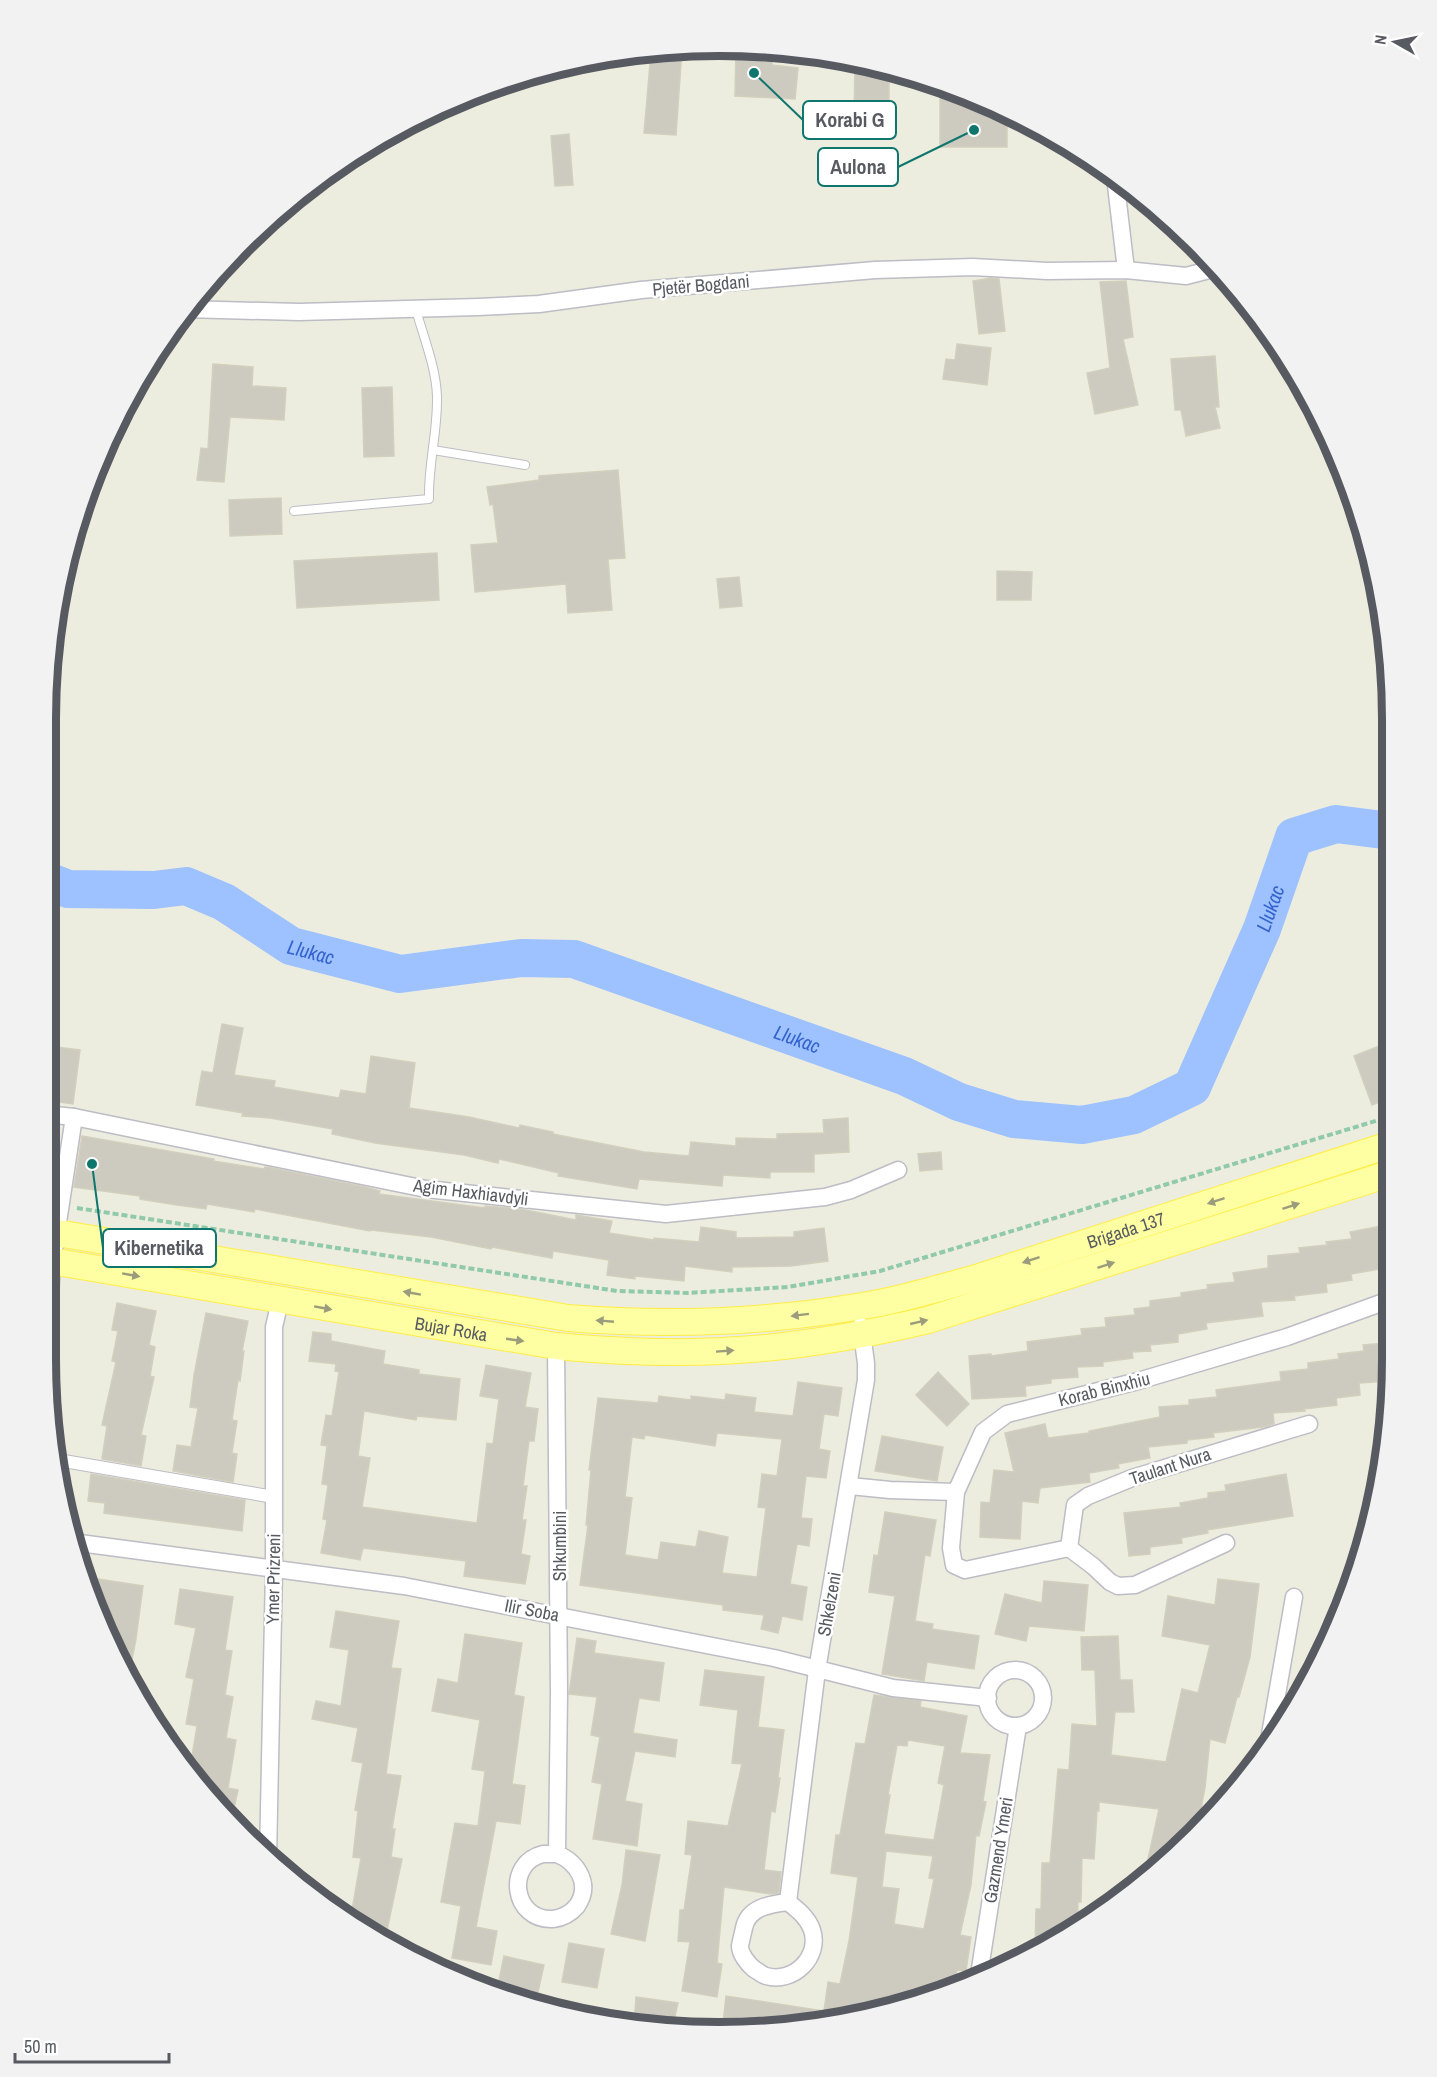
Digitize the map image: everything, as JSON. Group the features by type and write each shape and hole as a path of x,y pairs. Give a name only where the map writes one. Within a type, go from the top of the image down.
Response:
{"main road":[{"name":"Brigada 137","path":"858,1307 976,1278 1382,1147"},
{"name":"Brigada 137","path":"862,1335 973,1307 1382,1176"},
{"name":"Bujar Roka","path":"56,1233 568,1318 652,1323 726,1323 858,1307"},
{"name":"Bujar Roka","path":"56,1262 556,1346 622,1351 722,1351 862,1335"}],"street":[{"path":"1116,189 1126,270"},
{"name":"Pjetër Bogdani","path":"197,309 298,312 417,310 539,304 641,290 875,270 973,267 1047,271 1126,270 1186,276 1207,271"},
{"name":"Agim Haxhiavdyli","path":"56,1116 426,1189 666,1214 825,1197 851,1190 898,1170"},
{"path":"56,1204 74,1118"},
{"name":"Ymer Prizreni","path":"268,1845 274,1569 274,1327 280,1300"},
{"name":"Korab Binxhiu","path":"956,1492 983,1432 1007,1414 1138,1381 1276,1341 1382,1303"},
{"name":"Shkelzeni","path":"788,1902 817,1670 850,1486 866,1380 866,1363 858,1307"},
{"name":"Shkumbini","path":"556,1346 559,1615 556,1854"},
{"name":"Taulant Nura","path":"1069,1548 1075,1505 1088,1496 1132,1478 1309,1424"},
{"path":"64,1461 274,1497"},
{"path":"850,1486 902,1491 956,1492 951,1548 954,1565 965,1570 1069,1548 1110,1582 1118,1586 1135,1585 1226,1543"},
{"name":"Ilir Soba","path":"82,1543 404,1586 774,1658 893,1688 988,1698"},
{"path":"1272,1724 1294,1597"},
{"path":"1006,1672 1022,1672 1032,1677 1041,1690 1041,1707 1032,1721 1018,1726 1005,1725 989,1709 988,1698 992,1682 1006,1672"},
{"name":"Gazmend Ymeri","path":"980,1967 1018,1726"},
{"path":"788,1902 802,1914 812,1930 813,1947 808,1960 797,1971 783,1977 765,1976 748,1965 740,1948 746,1920 763,1906 788,1902"}],"lane":[{"path":"294,511 429,499 428,473 434,450 437,395 417,310"},
{"path":"434,450 525,465"}],"path":[{"path":"71,1207 617,1291 687,1293 788,1287 879,1270 1382,1119"}],"building":[{"path":"736,56 772,58 772,65 798,68 795,99 735,96"},
{"path":"681,57 676,135 644,133 650,59"},
{"path":"855,70 889,78 889,124 854,123"},
{"path":"940,94 1007,122 1007,147 940,147"},
{"path":"569,134 573,185 555,186 551,136"},
{"path":"999,279 1005,331 979,334 973,281"},
{"path":"1126,281 1133,337 1123,339 1138,405 1095,414 1087,373 1110,368 1100,282"},
{"path":"957,344 991,348 987,385 943,379 946,359 955,360"},
{"path":"1215,356 1219,407 1215,407 1220,428 1186,436 1181,410 1175,410 1171,359"},
{"path":"213,364 253,367 252,386 286,388 284,420 230,417 224,482 197,480 201,448 208,449"},
{"path":"392,387 394,456 364,457 362,388"},
{"path":"618,470 625,558 608,559 612,610 568,613 566,584 475,592 471,545 498,543 493,504 490,505 487,487 539,480 539,476"},
{"path":"281,498 282,534 230,536 229,500"},
{"path":"437,553 439,600 297,608 294,561"},
{"path":"997,571 1032,572 1031,600 997,600"},
{"path":"739,577 742,606 720,608 717,579"},
{"path":"222,1024 243,1028 234,1075 275,1081 274,1087 339,1098 341,1090 366,1094 371,1056 415,1063 409,1108 469,1117 519,1128 520,1125 644,1152 689,1156 691,1142 736,1146 736,1138 777,1139 777,1134 824,1133 823,1120 848,1118 849,1152 814,1154 814,1172 770,1172 770,1178 723,1175 722,1186 639,1179 637,1189 558,1176 559,1173 499,1159 498,1163 464,1155 375,1143 332,1134 333,1129 270,1118 242,1116 243,1113 196,1105 202,1071 213,1073"},
{"path":"1382,1045 1382,1101 1372,1105 1354,1056"},
{"path":"56,1047 80,1050 73,1104 56,1102"},
{"path":"82,1136 214,1159 213,1161 264,1169 267,1167 365,1187 380,1191 379,1194 485,1208 485,1206 521,1209 576,1220 576,1215 612,1221 609,1233 654,1240 654,1238 699,1242 701,1227 736,1232 736,1238 794,1237 794,1232 824,1228 828,1261 791,1266 732,1267 732,1272 685,1266 684,1281 635,1276 635,1279 607,1275 609,1260 553,1251 552,1258 431,1237 370,1231 255,1209 254,1212 207,1204 206,1209 140,1199 140,1196 74,1187"},
{"path":"941,1152 942,1169 920,1171 918,1154"},
{"path":"1382,1226 1380,1269 1351,1274 1352,1280 1326,1284 1327,1292 1294,1296 1295,1300 1261,1302 1263,1316 1206,1323 1207,1329 1178,1334 1178,1342 1150,1345 1151,1351 1132,1352 1133,1358 1103,1362 1103,1366 1077,1367 1078,1377 1051,1379 1051,1383 1025,1386 1026,1396 972,1399 969,1356 991,1354 991,1356 1028,1351 1027,1342 1082,1335 1081,1329 1106,1327 1105,1318 1135,1315 1134,1309 1150,1307 1150,1301 1181,1297 1181,1293 1208,1289 1207,1285 1235,1282 1233,1273 1268,1268 1268,1256 1300,1253 1299,1248 1352,1239 1350,1232"},
{"path":"117,1303 156,1311 149,1345 155,1347 150,1376 154,1377 141,1435 146,1436 141,1466 102,1459 107,1426 102,1425 116,1362 112,1361 118,1331 112,1330"},
{"path":"206,1313 248,1321 232,1420 237,1421 232,1453 237,1454 233,1482 173,1471 177,1445 191,1447 198,1408 190,1407"},
{"path":"313,1332 331,1334 331,1341 385,1351 383,1364 419,1370 419,1374 460,1379 456,1420 417,1416 416,1420 364,1411 358,1456 370,1458 362,1507 477,1523 487,1443 493,1444 499,1399 480,1396 486,1365 531,1373 525,1407 538,1409 534,1441 529,1441 523,1486 527,1486 522,1520 526,1520 521,1554 530,1556 525,1584 464,1576 466,1561 363,1548 360,1560 321,1553 327,1520 323,1519 328,1485 322,1484 327,1446 321,1445 326,1415 332,1416 339,1372 335,1371 336,1364 309,1361"},
{"path":"1382,1343 1381,1382 1359,1383 1360,1395 1336,1398 1337,1405 1304,1409 1305,1411 1273,1413 1274,1424 1263,1427 1213,1433 1214,1437 1187,1440 1187,1443 1148,1447 1150,1458 1118,1464 1119,1468 1089,1473 1090,1482 1040,1488 1038,1503 1022,1501 1020,1539 980,1537 981,1502 990,1503 994,1470 1014,1472 1005,1433 1045,1424 1048,1438 1089,1433 1089,1431 1160,1417 1159,1407 1189,1405 1189,1400 1217,1397 1216,1390 1281,1381 1280,1372 1308,1369 1308,1363 1339,1359 1338,1354 1364,1351 1363,1345"},
{"path":"938,1372 969,1404 947,1426 916,1395"},
{"path":"798,1382 842,1388 838,1416 824,1414 819,1449 830,1451 826,1478 806,1476 801,1518 812,1519 809,1546 797,1544 790,1584 807,1587 802,1620 782,1616 778,1633 761,1629 764,1615 723,1610 723,1605 580,1585 588,1525 586,1525 591,1470 589,1470 598,1398 658,1403 659,1396 691,1400 691,1396 725,1400 726,1394 756,1398 754,1412 793,1416","holes":["717,1433 782,1439 777,1476 762,1474 758,1507 766,1508 757,1577 722,1573 728,1537 699,1531 696,1547 661,1542 658,1560 625,1555 632,1498 625,1497 632,1437 644,1439 645,1435 715,1446"]},
{"path":"882,1436 943,1447 937,1481 875,1471"},
{"path":"91,1474 245,1500 242,1531 104,1513 105,1503 88,1501"},
{"path":"1286,1474 1293,1516 1207,1530 1208,1533 1181,1538 1182,1543 1150,1547 1150,1554 1129,1556 1124,1513 1181,1507 1180,1503 1208,1498 1208,1493 1226,1491 1225,1485"},
{"path":"885,1512 936,1520 930,1556 925,1555 915,1621 933,1624 932,1629 979,1636 974,1669 927,1662 924,1681 882,1674 895,1596 869,1592 874,1555 878,1556"},
{"path":"93,1578 143,1586 131,1665"},
{"path":"1218,1579 1259,1584 1250,1657 1225,1743 1210,1739 1200,1814 1147,1864 1159,1809 1099,1802 1094,1859 1082,1858 1081,1902 1078,1902 1077,1916 1035,1941 1036,1909 1041,1909 1042,1863 1050,1863 1058,1769 1069,1770 1072,1724 1097,1726 1095,1670 1082,1670 1081,1637 1118,1636 1120,1680 1132,1680 1134,1712 1115,1712 1111,1755 1166,1762 1182,1689 1198,1693 1210,1645 1162,1636 1168,1596 1215,1605"},
{"path":"1044,1581 1088,1585 1084,1631 1029,1626 1026,1641 995,1634 1005,1594 1042,1603"},
{"path":"180,1589 233,1597 225,1650 232,1651 225,1695 233,1697 226,1738 236,1740 228,1788 238,1790 234,1810 191,1760 197,1726 186,1724 194,1679 186,1677 196,1628 175,1624"},
{"path":"336,1611 399,1621 391,1668 401,1669 386,1774 401,1776 392,1829 395,1829 391,1857 402,1859 387,1933 352,1911 361,1858 353,1857 358,1811 355,1810 363,1763 352,1761 358,1728 312,1719 316,1701 341,1706 349,1650 330,1647"},
{"path":"465,1634 522,1643 514,1695 524,1697 512,1784 525,1786 520,1824 496,1821 476,1927 497,1931 491,1965 452,1958 461,1906 441,1902 455,1823 478,1826 485,1771 472,1769 480,1720 432,1711 438,1679 458,1683"},
{"path":"577,1638 596,1641 594,1653 664,1663 659,1701 639,1698 633,1733 677,1740 675,1757 635,1751 625,1801 642,1804 637,1846 593,1839 602,1784 592,1782 600,1737 591,1735 597,1697 569,1694"},
{"path":"705,1670 764,1677 758,1727 784,1730 778,1778 780,1778 775,1812 771,1811 764,1870 781,1872 779,1893 771,1894 724,1887 717,1963 722,1964 717,1997 682,1991 690,1942 678,1941 680,1910 684,1910 692,1855 685,1854 688,1821 728,1826 742,1764 732,1763 738,1710 700,1705"},
{"path":"874,1695 921,1701 920,1707 967,1716 960,1753 990,1755 983,1801 986,1802 979,1836 976,1835 971,1885 960,1935 971,1937 966,1971 957,1970 955,1977 932,1986 848,2009 805,2016 723,2022 726,1996 824,2011 828,1982 840,1984 858,1877 831,1873 836,1835 840,1835 856,1743 865,1744","holes":["908,1740 945,1746 938,1783 944,1785 934,1840 884,1834 897,1745 907,1746","886,1851 933,1856 929,1878 934,1879 924,1929 894,1924 899,1889 882,1887"]},
{"path":"626,1850 660,1855 645,1941 611,1934 622,1885"},
{"path":"569,1943 604,1949 597,1988 562,1982"},
{"path":"504,1956 544,1965 537,1996 498,1984"},
{"path":"636,1997 678,2003 674,2020 635,2016"}],"waterway":[{"name":"Llukac","path":"56,884 68,889 154,890 186,886 224,902 291,946 400,974 521,958 574,959 904,1076 959,1102 1014,1119 1082,1125 1134,1115 1192,1087 1262,929 1294,837 1336,824 1382,830"}],"place":[{"name":"Korabi G","path":"754,73"},
{"name":"Aulona","path":"974,130"},
{"name":"Kibernetika","path":"92,1164"}]}
